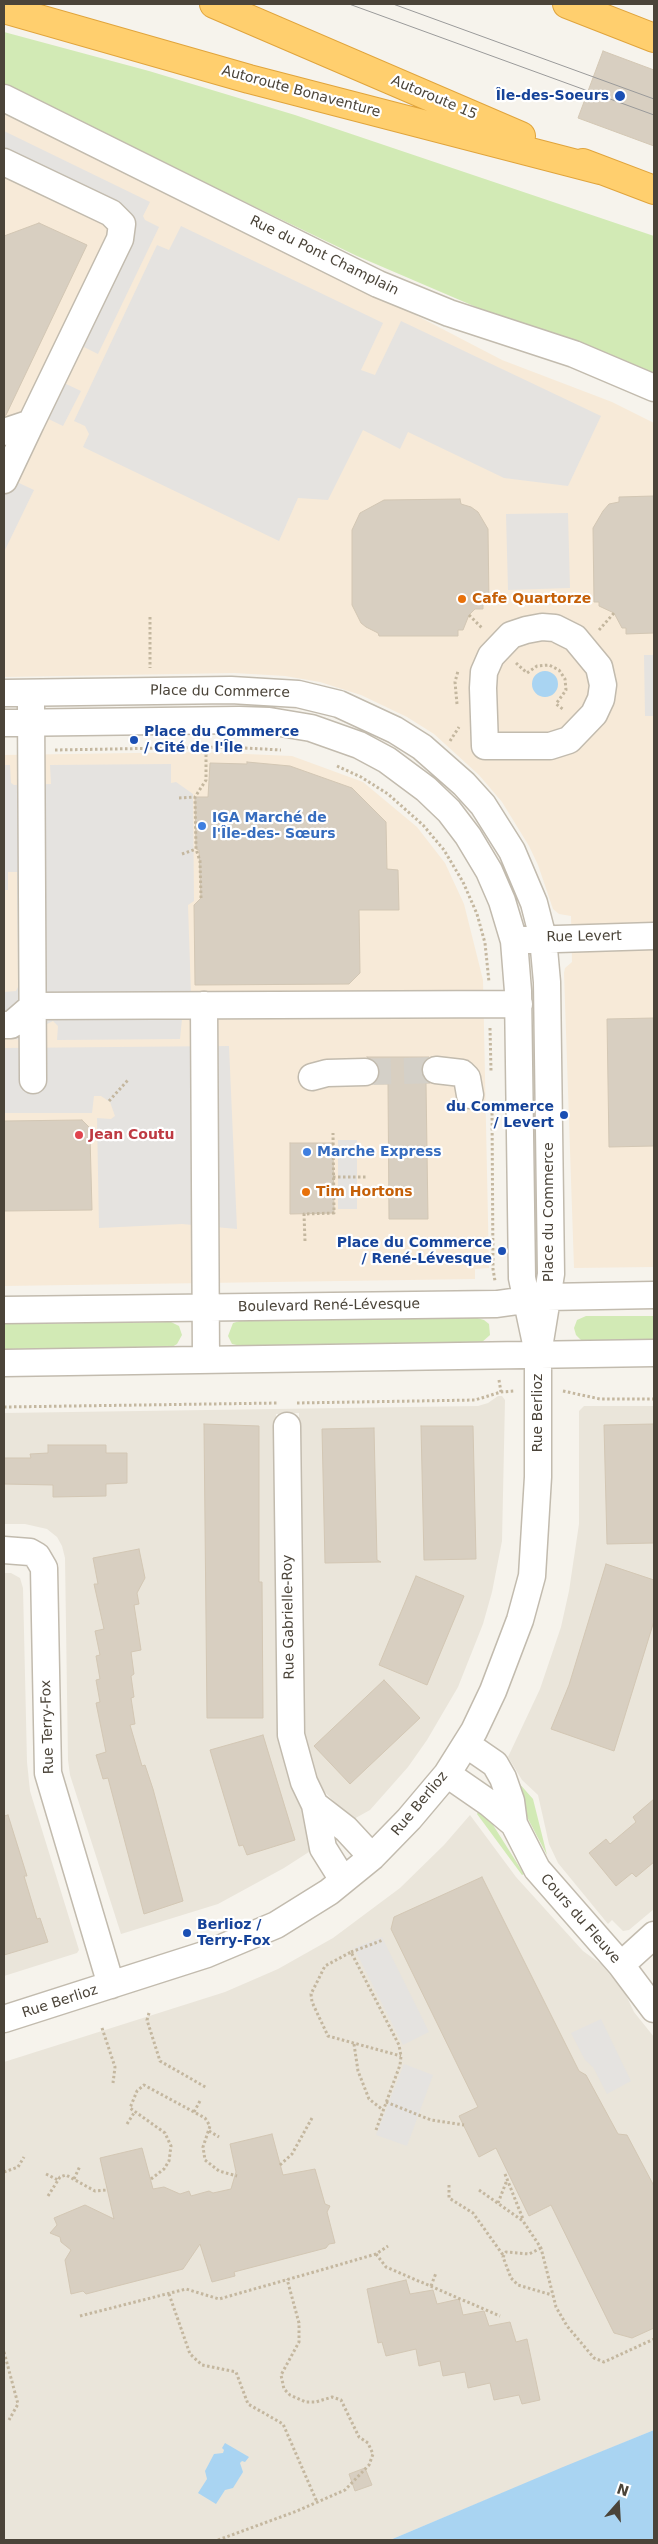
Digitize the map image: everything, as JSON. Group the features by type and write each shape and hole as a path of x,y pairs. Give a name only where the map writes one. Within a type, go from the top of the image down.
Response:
{"highway":[{"name":"Autoroute 15","path":"214,4 600,170 654,190"},
{"path":"567,4 654,38"},
{"name":"Autoroute Bonaventure","path":"4,9 249,79 600,170"}],"street":[{"name":"Rue du Pont Champlain","path":"4,98 378,284 425,304 587,359 654,388"},
{"path":"4,162 111,214 122,224 120,239 4,480"},
{"path":"4,432 31,423"},
{"path":"434,796 485,746 550,746 568,740 583,727 594,714 601,699 604,685 596,661 575,638 555,628 542,628 510,635 499,645 490,656 484,672 485,746"},
{"name":"Place du Commerce","path":"4,694 231,690 298,694 339,704 383,723 422,747 455,775 483,805 512,850 534,903 543,938 547,972 551,1274 537,1298 538,1354"},
{"path":"31,694 33,1080"},
{"name":"Place du Commerce","path":"4,723 239,720 269,721 311,728 372,751 404,772 434,796 458,822 478,852 502,901 514,941 518,1004 522,1278 537,1298"},
{"name":"Rue Levert","path":"514,941 543,938 654,936"},
{"path":"4,1025 11,1025 33,1006 518,1004"},
{"path":"204,1005 206,1360"},
{"path":"436,1070 462,1073 467,1078 470,1095"},
{"path":"312,1078 327,1073 364,1072"},
{"name":"Boulevard René-Lévesque","path":"4,1310 497,1304 537,1298 654,1295"},
{"path":"4,1362 654,1353"},
{"name":"Rue Berlioz","path":"4,2019 207,1954 263,1932 307,1906 372,1857 409,1819 447,1774 466,1744 486,1705 509,1653 532,1576 536,1546 538,1477 538,1354"},
{"name":"Rue Gabrielle-Roy","path":"290,1410 291,1735 304,1782 315,1805 323,1848 343,1880"},
{"name":"Rue Terry-Fox","path":"4,1550 30,1552 37,1556 44,1568 48,1773 111,1985"},
{"name":"Cours du Fleuve","path":"466,1744 491,1761 498,1770 508,1788 514,1824 537,1869 621,1965 654,2009"},
{"name":"Cours du Fleuve","path":"447,1774 489,1803 514,1824"},
{"name":"Rue Gabrielle-Roy","path":"315,1805 346,1830 372,1857"},
{"path":"621,1965 654,1935"}],"path":[{"path":"596,633 614,613"},
{"path":"469,615 487,634"},
{"path":"150,617 150,670"},
{"path":"515,661 527,673 537,666 549,665 559,670 565,678 566,690 556,704 569,715"},
{"path":"201,898 200,861 196,849 195,797 206,780 206,740"},
{"path":"54,750 206,748 288,751"},
{"path":"331,763 361,777 388,794 423,824 444,850 463,882 477,914 485,943 489,980"},
{"path":"179,798 195,797"},
{"path":"182,854 196,849"},
{"path":"490,1026 492,1075"},
{"path":"108,1101 128,1080"},
{"path":"492,1126 493,1269 496,1288"},
{"path":"305,1241 304,1214 334,1214 333,1133"},
{"path":"333,1177 368,1177"},
{"path":"4,1407 290,1410 475,1400 501,1392 513,1391"},
{"path":"566,1392 600,1399 654,1398"},
{"path":"383,1940 351,1952 325,1966 312,1994 312,2002 328,2036 401,2056"},
{"path":"351,1952 400,2045 401,2056 376,2130"},
{"path":"148,2013 147,2020 160,2061 207,2088"},
{"path":"102,2028 115,2067 113,2082"},
{"path":"354,2044 358,2071 370,2099 383,2110"},
{"path":"151,2179 164,2169 169,2161 171,2146 165,2133 134,2113 130,2108 130,2104 137,2091 144,2085 208,2121 209,2131 203,2147 205,2160 219,2171 237,2176"},
{"path":"194,2112 201,2099"},
{"path":"386,2102 431,2120 464,2125"},
{"path":"127,2124 134,2113"},
{"path":"280,2166 292,2154 312,2118"},
{"path":"209,2131 219,2137"},
{"path":"4,2172 18,2167 24,2157"},
{"path":"74,2179 80,2166"},
{"path":"46,2174 58,2180"},
{"path":"505,2174 523,2221 541,2248 552,2295 567,2326 598,2361 604,2362 654,2339"},
{"path":"48,2196 58,2180 66,2176 95,2191 107,2190"},
{"path":"498,2203 508,2179"},
{"path":"449,2185 449,2198 473,2212 503,2255 505,2266 511,2278 518,2285 552,2295"},
{"path":"478,2190 523,2221"},
{"path":"80,2316 186,2289 218,2299 376,2254 388,2246"},
{"path":"503,2255 514,2250 534,2253 541,2248"},
{"path":"376,2254 386,2267 500,2316"},
{"path":"431,2286 436,2273"},
{"path":"218,2540 297,2512 345,2490 369,2464 373,2454 368,2443 359,2436 340,2400 332,2397 306,2402 290,2396 284,2389 280,2375 299,2342 299,2323 287,2280"},
{"path":"169,2294 190,2354 202,2365 236,2372 248,2404 283,2424 317,2502"},
{"path":"4,2352 18,2404 9,2420"}],"shaded area":[{"path":"4,114 381,297 502,360 612,402 654,423 654,1267 574,1268 564,973 565,968 572,962 571,916 559,914 553,909 538,865 529,846 502,802 479,775 434,734 407,717 361,695 320,682 285,676 234,673 4,677"},
{"path":"4,131 150,202 143,216 145,220 159,227 98,354 82,346 64,383 81,391 63,426 36,413 122,224 4,162"},
{"path":"181,226 383,323 361,370 375,375 401,321 601,416 568,486 504,478 408,432 400,449 363,430 328,500 298,498 279,541 83,447 89,434 85,426 74,421 157,245 169,250"},
{"path":"4,476 34,490 4,552"},
{"path":"568,513 570,588 508,590 506,514"},
{"path":"644,655 654,655 654,716 645,716"},
{"path":"200,752 292,756 363,782 417,827 445,863 464,904 483,980 489,1268 475,1269 475,1279 4,1286 4,755"},
{"path":"171,764 171,783 176,782 193,794 194,901 188,905 192,1024 189,1020 182,1019 180,1039 57,1040 58,1026 53,1021 47,1024 47,1040 4,1039 4,992 16,991 18,987 17,872 8,872 8,890 4,890 4,765 10,765 11,783 14,785 51,784 50,765"},
{"path":"229,1046 237,1229 182,1224 99,1228 97,1118 111,1119 115,1116 110,1102 101,1096 94,1096 92,1113 4,1113 4,1048"},
{"path":"338,1140 357,1140 357,1209 338,1209"},
{"path":"498,1396 502,1396 505,1400 502,1541 492,1592 483,1624 458,1687 427,1740 408,1767 370,1810 352,1820 317,1784 301,1719 299,1413 276,1414 281,1744 313,1846 312,1850 284,1868 218,1904 121,1934 70,1775 68,1760 65,1558 57,1537 47,1529 25,1524 4,1524 4,1413 478,1406 488,1403"},
{"path":"584,1406 654,1406 654,1909 629,1930 623,1931 612,1920 608,1924 558,1863 549,1844 538,1795 522,1780 508,1757 540,1689 561,1627 569,1591 579,1524 579,1411"},
{"path":"4,1573 11,1573 20,1578 23,1588 27,1762 30,1791 79,1950 77,1953 4,1976"},
{"path":"470,1815 516,1877 583,1951 601,1964 625,1993 634,2012 654,2037 654,2430 390,2540 4,2540 4,2062 225,1992 278,1969 333,1938 400,1888 444,1845"},
{"path":"382,1937 429,2032 403,2045 354,1948"},
{"path":"601,2019 631,2081 607,2094 593,2067 585,2060 571,2033"},
{"path":"404,2064 433,2075 407,2146 376,2135"}],"green space":[{"path":"4,32 149,71 295,115 654,236 654,377 569,341 490,313 357,256 4,86"},
{"path":"586,1316 654,1316 654,1341 582,1341 576,1335 574,1328 577,1320"},
{"path":"474,1317 484,1320 489,1324 490,1335 481,1343 241,1346 232,1344 228,1336 233,1323 243,1320"},
{"path":"171,1322 179,1326 182,1335 177,1344 172,1347 4,1349 4,1324"},
{"path":"518,1782 533,1799 547,1855 527,1817"},
{"path":"479,1810 488,1817 524,1874 522,1875 477,1814"}],"water":[{"path":"545,671 554,675 558,684 554,693 545,697 536,693 532,684 536,675"},
{"path":"654,2430 654,2540 390,2540 563,2467"},
{"path":"225,2443 249,2457 245,2462 242,2461 240,2463 243,2472 233,2488 225,2490 216,2504 198,2493 207,2479 205,2471 214,2454 223,2453 224,2450 222,2448"}],"building":[{"name":"Île-des-Soeurs","path":"603,51 654,70 654,146 578,118"},
{"path":"39,223 87,245 4,416 4,236"},
{"path":"654,496 654,633 626,634 626,628 622,628 614,613 599,606 599,602 594,602 593,528 603,511 609,504 619,502 619,497"},
{"path":"460,499 461,504 471,507 478,512 488,529 489,603 483,604 483,609 475,609 469,615 463,630 458,630 458,636 379,636 378,633 361,623 352,605 352,530 360,513 384,500"},
{"path":"247,762 290,766 352,788 386,822 387,869 398,870 399,910 359,910 360,973 349,984 195,985 194,905 201,898 199,850 196,849 195,797 208,797 210,763 247,764"},
{"path":"654,1018 654,1146 609,1147 607,1019"},
{"path":"367,1057 429,1057 424,1061 421,1069 422,1076 430,1083 426,1083 428,1219 389,1219 388,1084 374,1084 378,1079 380,1071 377,1064"},
{"path":"82,1120 94,1132 90,1136 92,1210 4,1211 4,1121"},
{"path":"290,1143 333,1143 334,1213 290,1214"},
{"path":"204,1424 259,1426 259,1582 262,1582 263,1718 207,1718"},
{"path":"654,1424 654,1543 607,1544 604,1425"},
{"path":"421,1426 473,1426 476,1559 424,1560"},
{"path":"374,1428 377,1560 381,1562 325,1563 322,1429"},
{"path":"48,1445 106,1445 106,1453 127,1453 127,1483 106,1484 106,1496 53,1497 53,1485 4,1484 4,1458 31,1458 30,1454 48,1453"},
{"path":"139,1549 145,1578 137,1593 139,1604 134,1605 141,1650 131,1652 134,1674 131,1676 134,1697 131,1698 135,1724 130,1725 142,1766 145,1765 153,1789 183,1901 144,1914 108,1778 103,1779 96,1755 106,1752 96,1703 100,1702 96,1680 100,1679 96,1656 100,1655 95,1631 104,1629 94,1584 98,1584 93,1558"},
{"path":"606,1564 654,1580 654,1621 614,1751 551,1729 569,1685"},
{"path":"416,1576 464,1596 427,1685 379,1665"},
{"path":"384,1680 420,1718 350,1784 314,1746"},
{"path":"263,1735 295,1840 247,1855 243,1845 239,1846 210,1750"},
{"path":"654,1799 654,1862 636,1877 632,1873 616,1886 589,1853 606,1839 610,1844 636,1822 633,1817"},
{"path":"8,1815 27,1876 24,1876 37,1919 40,1918 48,1942 4,1955 4,1816"},
{"path":"482,1877 579,2071 586,2075 618,2134 627,2135 654,2186 654,2328 632,2338 614,2333 551,2205 529,2216 496,2148 479,2157 459,2116 478,2107 391,1929 394,1917"},
{"path":"272,2134 283,2175 315,2169 325,2204 330,2206 327,2212 335,2243 329,2244 326,2248 234,2272 235,2276 212,2282 200,2244 183,2269 86,2294 83,2291 71,2294 65,2260 71,2250 61,2242 60,2237 50,2233 57,2225 54,2218 85,2205 114,2219 100,2158 142,2148 153,2189 164,2187 180,2194 189,2191 191,2196 209,2191 213,2193 231,2189 236,2172 230,2144"},
{"path":"406,2280 410,2294 433,2290 437,2304 459,2299 463,2315 484,2311 489,2326 510,2322 516,2342 527,2339 540,2400 522,2404 519,2395 494,2400 490,2383 468,2388 465,2372 443,2376 440,2361 419,2366 416,2349 386,2356 382,2342 378,2343 367,2289"},
{"path":"365,2468 372,2485 355,2491 349,2474"}],"tunnel":[{"path":"365,1072 436,1070"}],"tram line":[{"path":"349,4 654,115"},
{"path":"393,4 654,99"}],"place":[{"name":"Île-des-Soeurs","path":"620,96"},
{"name":"Cafe Quartorze","path":"462,599"},
{"name":"Place du Commerce / Cité de l'Île","path":"134,740"},
{"name":"IGA Marché de l'Île-des- Sœurs","path":"202,826"},
{"name":"du Commerce / Levert","path":"564,1115"},
{"name":"Jean Coutu","path":"79,1135"},
{"name":"Marche Express","path":"307,1152"},
{"name":"Tim Hortons","path":"306,1192"},
{"name":"Place du Commerce / René-Lévesque","path":"502,1251"},
{"name":"Berlioz / Terry-Fox","path":"187,1933"}]}
